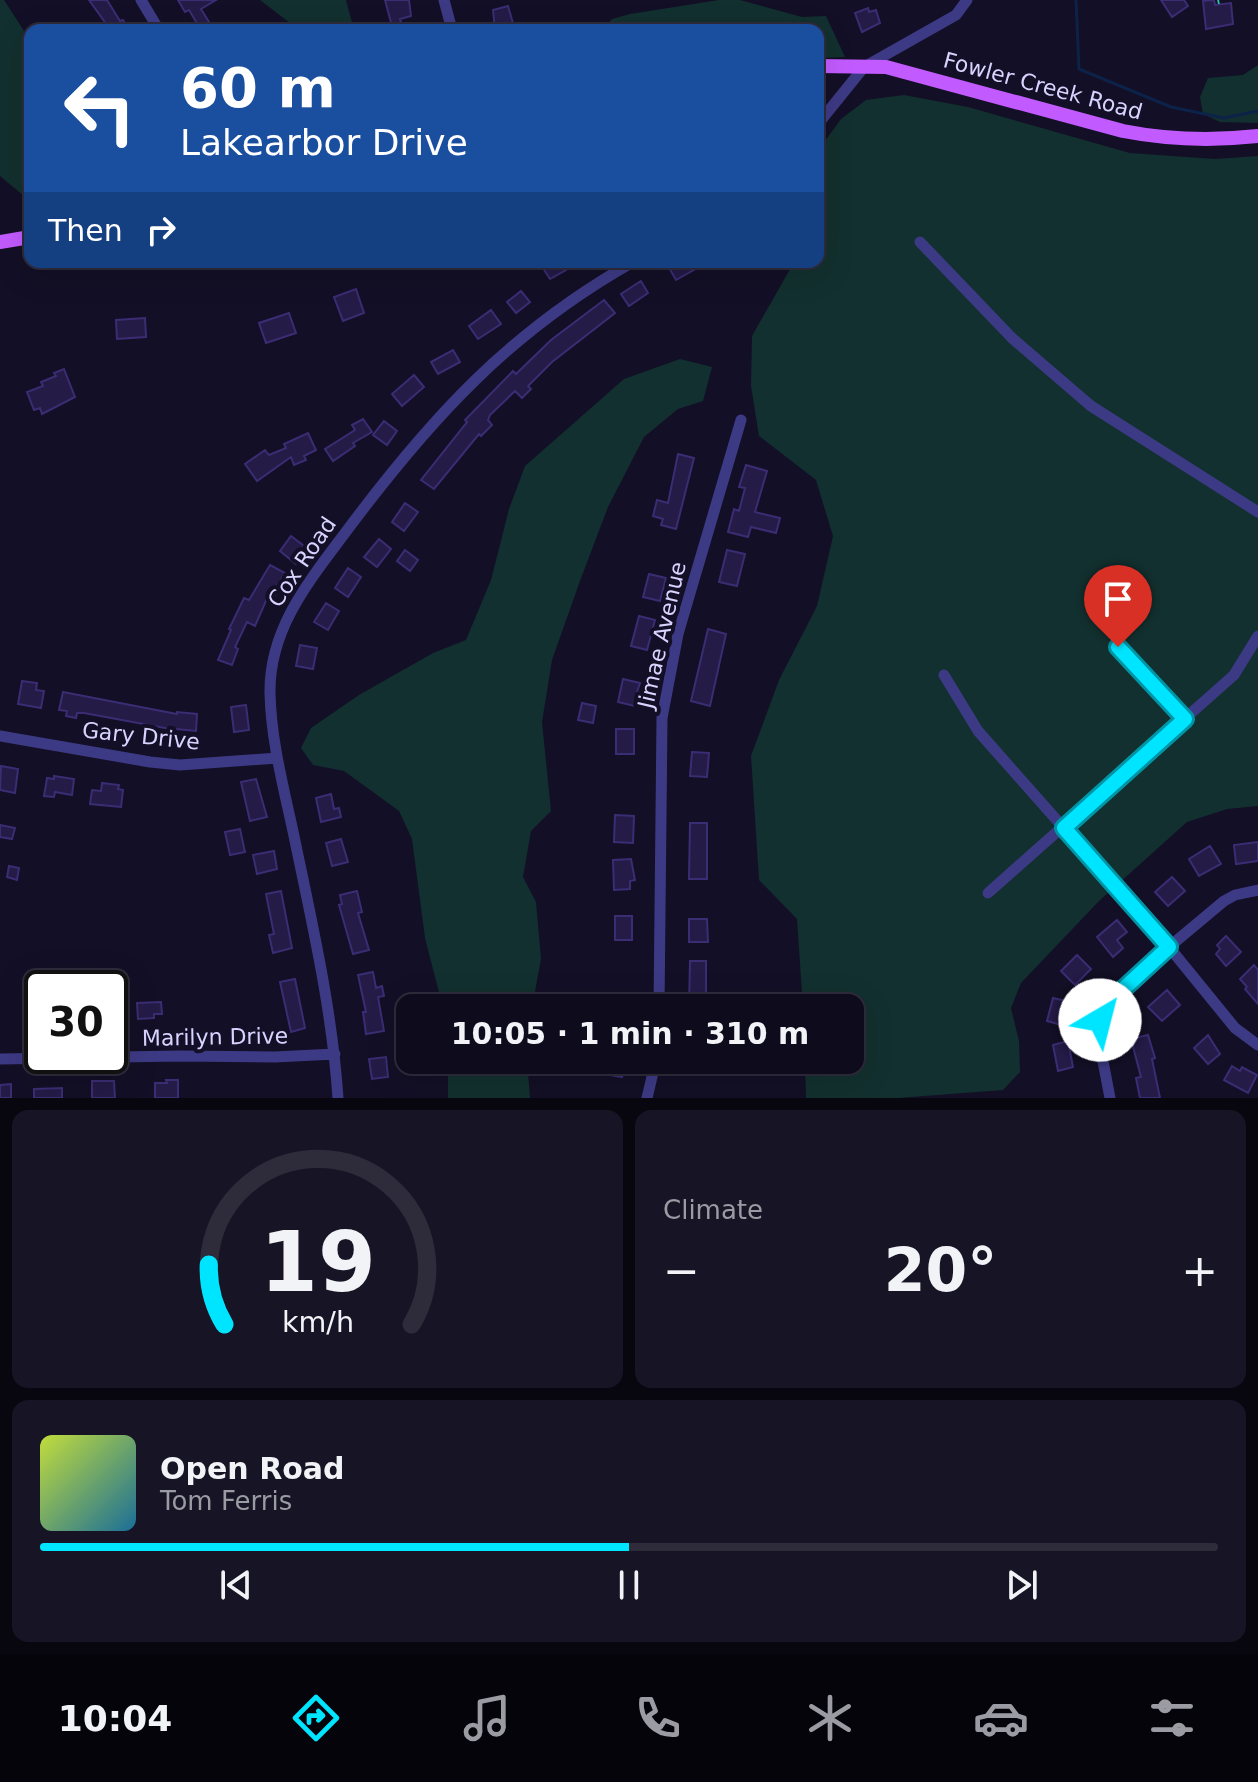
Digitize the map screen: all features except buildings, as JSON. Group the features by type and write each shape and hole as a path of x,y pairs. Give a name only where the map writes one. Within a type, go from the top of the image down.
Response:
{"main road":[{"name":"Fowler Creek Road","path":"824,66 886,67 1123,131 1160,138 1206,141 1258,136"},
{"path":"0,242 24,238"}],"street":[{"path":"141,0 155,24"},
{"path":"444,0 450,24"},
{"path":"824,117 864,67 956,15 967,0"},
{"path":"920,242 1012,338 1091,406 1258,512"},
{"name":"Cox Road","path":"338,1098 326,992 277,758 270,694 271,663 279,636 308,582 385,479 437,417 487,368 560,307 623,268"},
{"name":"Jimae Avenue","path":"659,994 662,718 678,634 741,420"},
{"path":"988,893 1234,675 1258,636"},
{"path":"1118,647 1185,719"},
{"path":"944,675 978,731 1169,947 1235,1028 1258,1045"},
{"name":"Gary Drive","path":"0,736 180,765 277,758"},
{"path":"1110,1098 1098,1035 1106,1005 1224,901 1258,890"},
{"name":"Marilyn Drive","path":"0,1059 335,1054"},
{"path":"647,1098 653,1074"}],"green space":[{"path":"0,0 4,0 24,31 24,196 0,176"},
{"path":"260,0 346,0 352,24 291,24"},
{"path":"719,0 740,0 802,17 826,16 845,57 824,58 824,24 608,24 612,19"},
{"path":"1258,65 1258,123 1220,122 1203,114 1200,97 1208,78 1243,75"},
{"path":"904,95 968,107 1130,153 1215,159 1258,156 1258,806 1227,809 1187,822 1099,901 1021,983 1011,1008 1019,1041 1020,1072 1003,1090 898,1098 806,1098 805,1074 864,1074 864,994 802,994 797,919 759,880 751,756 779,680 817,606 833,536 816,480 759,436 751,386 752,336 791,268 824,268 824,144 841,119 866,100"},
{"path":"680,359 712,367 703,401 678,409 644,437 608,507 552,660 542,722 551,811 531,831 523,877 536,902 541,959 535,994 439,994 425,938 412,839 399,811 344,771 313,765 301,748 311,728 359,695 433,653 466,640 491,580 509,509 525,466 624,379"},
{"path":"448,1074 528,1074 530,1098 448,1098"}],"waterway":[{"path":"1076,0 1079,69 1171,107 1224,118 1258,111"}],"route":[{"path":"1100,1020 1106,1005 1169,947 1064,828 1185,719 1118,647"}]}
